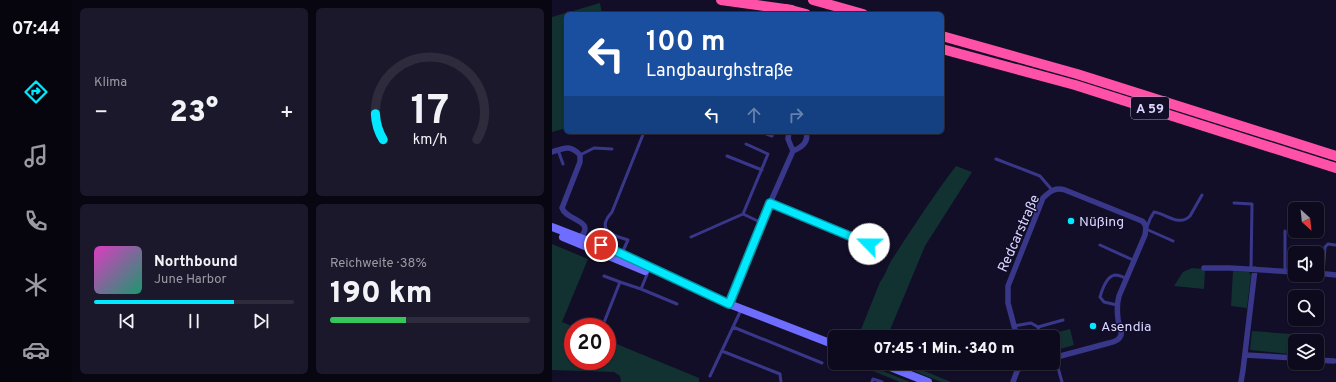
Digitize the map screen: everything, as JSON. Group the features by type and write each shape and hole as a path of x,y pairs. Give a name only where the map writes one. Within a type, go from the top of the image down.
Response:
{"highway":[{"path":"721,0 792,10"},
{"path":"750,0 799,12"},
{"path":"813,0 856,12"},
{"name":"A 59","path":"944,37 1078,74 1336,156"},
{"name":"A 59","path":"944,50 1075,85 1336,168"}],"main road":[{"path":"552,227 622,254 729,304 828,342"},
{"path":"552,232 659,277 678,281"},
{"path":"898,370 928,382"}],"street":[{"path":"788,134 789,143 793,151"},
{"path":"729,304 793,151 803,146 806,141 806,134"},
{"path":"555,151 572,148 580,155 580,162 562,208 567,215 581,221 584,227 584,232 580,238 576,240 569,240"},
{"name":"Redcarstraße","path":"1015,330 1008,303 1008,286 1043,198 1052,190 1060,188 1070,191 1139,220 1144,223 1146,229"},
{"path":"1060,356 1118,340 1121,337 1122,332 1118,319 1117,305 1119,296 1146,229"},
{"path":"1204,268 1288,271"},
{"path":"1240,382 1245,355 1253,269"},
{"path":"1324,273 1336,274"},
{"path":"1245,355 1288,358"},
{"path":"1324,360 1334,361"},
{"path":"1012,382 1018,370"}],"lane":[{"path":"622,254 628,240 608,232 605,224 612,212 643,134"},
{"path":"691,237 743,214 768,154 746,144"},
{"path":"580,155 594,148 612,149"},
{"path":"555,151 563,164"},
{"path":"727,156 762,170"},
{"path":"996,159 1040,176 1052,190"},
{"path":"1173,241 1146,229 1154,212 1181,221 1187,219 1202,195"},
{"path":"770,203 869,244"},
{"path":"1234,203 1252,204 1253,269"},
{"path":"743,214 762,223"},
{"path":"1285,231 1285,271"},
{"path":"1324,252 1325,247 1328,244 1335,244"},
{"path":"1100,245 1133,260"},
{"path":"641,289 648,272"},
{"path":"1117,305 1104,302 1100,297 1107,281 1112,277 1116,275 1126,278"},
{"path":"604,276 677,304"},
{"path":"606,318 620,282"},
{"path":"710,376 742,309"},
{"path":"1014,326 1031,323 1038,327 1063,320"},
{"path":"733,327 822,363"},
{"path":"722,351 780,374 781,382"},
{"path":"1058,370 1062,382"},
{"path":"872,382 873,378 882,382"}],"green space":[{"path":"600,3 602,12 569,12"},
{"path":"564,14 564,129 552,132 552,17"},
{"path":"956,166 972,172 925,246 890,330 861,330 880,282 891,261"},
{"path":"552,244 588,259 562,322 564,323 564,370 616,370 616,344 699,378 699,382 621,382 620,376 614,372 552,370"},
{"path":"1192,268 1205,269 1204,289 1174,286 1183,272"},
{"path":"1233,271 1249,272 1251,275 1247,308 1231,306"},
{"path":"1070,329 1074,345 1060,349 1060,332"},
{"path":"1252,331 1291,334 1288,334 1288,354 1250,350"},
{"path":"870,370 880,370 910,382 900,382"},
{"path":"912,370 922,370 951,382 941,382"}],"place":[{"name":"Nüßing","path":"1071,221"},
{"name":"Asendia","path":"1093,326"}],"route":[{"path":"601,245 729,304 752,244 770,203 869,244"}]}
